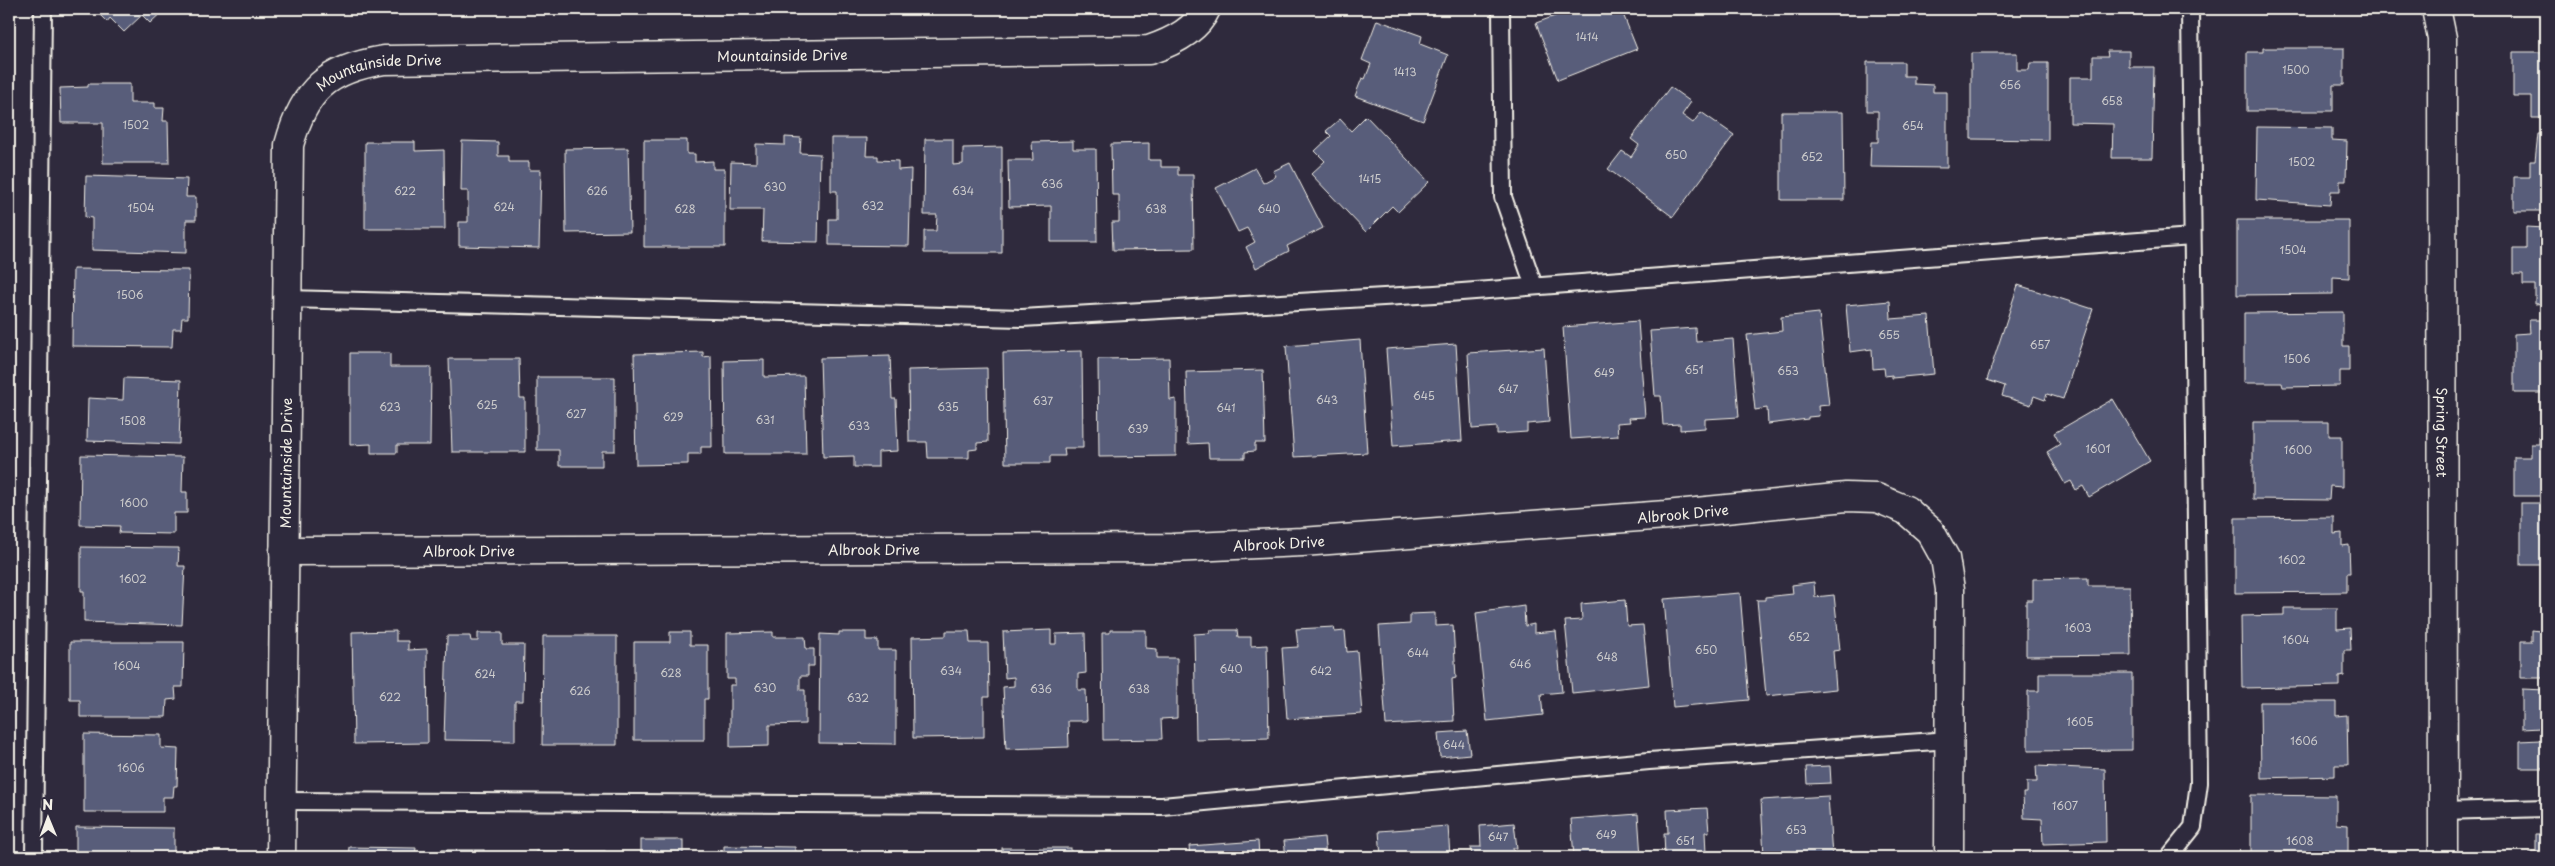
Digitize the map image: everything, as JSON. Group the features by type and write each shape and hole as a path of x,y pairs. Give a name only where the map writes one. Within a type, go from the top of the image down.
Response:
{"street":[{"name":"Mountainside Drive","path":"281,857 289,145 296,119 310,95 331,76 356,64 384,60 1149,50 1170,43 1193,26 1206,9"},
{"name":"Spring Street","path":"2436,9 2442,38 2443,857"},
{"name":"Albrook Drive","path":"284,550 1172,548 1312,542 1666,515 1846,497 1877,498 1906,510 1930,530 1945,558 1950,589 1949,857"}],"lane":[{"path":"34,857 43,9"},
{"path":"1502,9 1503,197 1534,286"},
{"path":"2169,857 2193,827 2199,784 2190,9"},
{"path":"287,299 1022,318 1534,286 2192,237"},
{"path":"281,802 1162,806 1648,761 1950,740"},
{"path":"2443,811 2546,808"}],"building":[{"path":"94,9 165,9 150,23 142,15 124,32 110,18 107,22"},
{"path":"1574,9 1621,9 1637,49 1558,80 1536,23"},
{"path":"1377,20 1422,36 1420,44 1448,55 1423,121 1355,96 1362,78 1365,79 1371,64 1362,60"},
{"path":"2263,48 2344,48 2344,85 2333,85 2333,111 2247,111 2247,52 2263,52"},
{"path":"2107,51 2129,51 2129,67 2154,67 2152,158 2112,158 2113,124 2070,123 2070,77 2093,77 2093,56 2108,56"},
{"path":"2513,52 2546,52 2546,118 2532,118 2532,96 2513,96"},
{"path":"1971,53 2017,53 2017,70 2029,70 2030,63 2048,63 2048,140 1971,139"},
{"path":"1867,62 1904,62 1904,76 1914,76 1914,84 1933,85 1933,92 1947,92 1947,168 1870,167 1871,142 1878,142 1878,111 1867,111"},
{"path":"88,84 130,84 130,103 155,103 155,108 164,108 163,121 168,121 169,163 103,163 103,123 61,123 60,88 88,87"},
{"path":"1670,87 1691,102 1682,115 1693,123 1701,112 1734,135 1673,217 1608,169 1622,151 1631,157 1639,145 1631,139"},
{"path":"1781,112 1843,112 1844,200 1781,200"},
{"path":"1366,116 1429,182 1398,212 1392,206 1366,232 1311,174 1325,161 1315,151 1331,136 1326,131 1340,119 1351,131"},
{"path":"2257,127 2332,128 2332,140 2347,141 2346,181 2340,181 2340,191 2331,191 2330,205 2256,200"},
{"path":"2538,134 2546,134 2546,211 2514,211 2514,177 2530,177 2530,161 2535,161"},
{"path":"785,137 801,138 800,153 820,154 818,242 762,241 763,210 730,210 731,162 756,163 756,144 785,145"},
{"path":"831,138 867,138 866,156 878,156 878,160 898,161 898,170 911,169 909,246 829,245 829,219 837,219 837,191 831,191"},
{"path":"925,139 953,139 953,165 963,164 963,148 1002,147 1002,253 924,253 924,231 936,231 937,215 924,215"},
{"path":"644,140 687,140 687,154 695,154 695,162 713,161 713,169 725,169 725,247 644,247"},
{"path":"462,141 498,142 498,156 509,156 509,162 529,162 529,170 541,170 539,248 459,246 459,222 468,222 468,191 461,191"},
{"path":"1073,141 1073,149 1096,149 1097,242 1051,242 1051,206 1009,207 1008,160 1033,160 1032,142"},
{"path":"365,142 415,142 415,151 444,150 445,229 365,229"},
{"path":"1149,143 1149,160 1161,160 1161,167 1178,167 1178,175 1193,175 1194,249 1113,250 1112,222 1119,222 1119,195 1112,195 1111,144"},
{"path":"628,148 630,232 566,233 565,149"},
{"path":"1290,163 1323,228 1287,246 1289,251 1256,268 1246,247 1255,242 1247,228 1238,232 1216,188 1255,168 1263,183 1276,176 1273,171"},
{"path":"86,176 187,179 186,197 196,197 196,220 186,220 186,253 92,250 92,218 85,217"},
{"path":"2237,220 2349,220 2349,278 2333,277 2333,294 2237,295"},
{"path":"2526,227 2546,228 2546,303 2535,304 2535,285 2523,285 2523,274 2513,274 2513,249 2526,249"},
{"path":"73,269 189,270 188,318 182,318 181,329 173,329 172,347 72,346"},
{"path":"2018,285 2093,309 2063,399 2047,394 2045,400 2034,396 2031,405 2002,396 2005,386 1987,380"},
{"path":"1890,301 1891,319 1929,316 1934,374 1892,378 1892,375 1885,376 1884,368 1873,369 1872,349 1850,352 1846,305"},
{"path":"2343,312 2343,346 2349,346 2349,371 2340,371 2340,386 2283,387 2282,383 2244,383 2244,313"},
{"path":"1819,313 1829,405 1818,406 1819,416 1768,424 1767,408 1755,410 1747,335 1782,331 1781,317"},
{"path":"2529,320 2546,320 2546,393 2514,393 2514,334 2530,333"},
{"path":"1638,321 1645,417 1629,418 1630,422 1617,423 1618,436 1571,439 1563,327"},
{"path":"1695,328 1696,342 1733,339 1739,417 1705,419 1705,428 1680,430 1680,424 1663,425 1661,396 1655,396 1650,331"},
{"path":"1360,340 1367,453 1294,457 1286,346"},
{"path":"1456,344 1462,441 1393,446 1386,349"},
{"path":"1544,348 1549,422 1527,424 1527,432 1497,434 1497,427 1472,429 1468,353"},
{"path":"1082,351 1083,448 1064,448 1065,456 1050,456 1050,463 1005,463 1003,353"},
{"path":"703,352 703,357 711,356 712,447 701,447 701,454 688,454 688,464 636,465 634,354"},
{"path":"350,353 390,353 390,367 431,367 430,445 397,445 397,453 371,453 371,444 350,445"},
{"path":"890,356 892,399 896,399 898,451 878,452 878,467 854,467 854,456 823,457 820,358"},
{"path":"1169,358 1170,400 1176,399 1176,456 1099,457 1098,359"},
{"path":"449,359 519,359 520,398 525,398 525,452 452,452"},
{"path":"764,360 764,377 804,376 806,454 725,454 724,361"},
{"path":"987,368 988,442 977,443 977,449 969,450 969,458 928,458 927,442 909,442 908,370"},
{"path":"1263,370 1265,443 1255,443 1255,451 1245,452 1245,458 1209,458 1208,443 1188,444 1186,372"},
{"path":"537,377 615,377 615,451 602,451 602,466 559,466 559,450 537,450"},
{"path":"124,378 181,380 179,444 87,441 88,398 123,400"},
{"path":"2113,399 2150,461 2089,497 2083,486 2076,490 2071,481 2065,484 2047,452 2060,444 2054,433"},
{"path":"2253,422 2329,422 2329,436 2342,436 2342,487 2330,486 2329,500 2253,499"},
{"path":"2539,426 2546,426 2546,496 2514,496 2514,457 2531,457 2531,444 2539,444"},
{"path":"81,455 183,457 182,492 187,492 187,513 174,513 174,534 119,533 120,526 80,525"},
{"path":"2521,503 2546,503 2546,565 2521,565"},
{"path":"2334,517 2334,534 2342,533 2342,546 2349,545 2350,573 2347,573 2347,592 2235,593 2235,518"},
{"path":"81,547 179,548 178,566 185,566 182,625 84,622 84,591 81,591"},
{"path":"2088,578 2088,586 2130,586 2131,655 2026,656 2026,600 2033,600 2033,579"},
{"path":"1814,582 1815,597 1834,595 1840,650 1833,651 1836,689 1766,696 1757,600 1765,600 1765,597 1793,594 1792,585"},
{"path":"1740,593 1749,700 1673,707 1664,599"},
{"path":"2545,597 2546,678 2521,678 2521,641 2532,641 2532,630 2540,631 2540,611 2545,611"},
{"path":"1625,600 1627,626 1643,625 1649,685 1572,693 1565,621 1582,620 1581,604"},
{"path":"1524,606 1525,626 1534,624 1534,633 1556,631 1562,692 1541,694 1543,715 1487,721 1476,613"},
{"path":"2284,608 2337,608 2337,629 2350,628 2351,650 2344,650 2344,676 2339,677 2339,686 2242,688 2241,616 2284,615"},
{"path":"1435,613 1435,626 1453,625 1456,678 1452,679 1454,721 1386,725 1379,626 1410,624 1410,614"},
{"path":"1334,627 1335,632 1345,631 1347,652 1357,651 1362,714 1287,719 1282,648 1298,647 1296,629"},
{"path":"1051,630 1051,644 1056,644 1056,634 1085,633 1086,673 1078,674 1078,690 1086,690 1087,721 1068,721 1069,747 1006,749 1003,687 1014,686 1014,677 1005,678 1003,632"},
{"path":"1110,630 1146,630 1146,648 1157,649 1157,658 1177,658 1177,718 1161,719 1162,739 1103,740 1102,633 1110,633"},
{"path":"1210,630 1237,630 1238,637 1251,637 1251,646 1267,645 1269,738 1196,740 1194,634 1210,633"},
{"path":"396,631 396,641 408,641 408,650 427,649 428,743 354,744 352,632"},
{"path":"946,631 969,631 970,643 988,643 989,697 984,697 984,737 913,738 912,637 946,636"},
{"path":"670,632 690,632 690,645 708,645 708,699 704,699 704,740 634,740 634,642 670,642"},
{"path":"773,632 773,637 805,637 806,649 814,649 814,666 808,666 808,676 800,676 800,690 805,690 805,724 769,725 769,746 730,747 730,685 735,685 735,679 727,679 727,633"},
{"path":"839,632 866,632 866,640 878,640 878,650 896,650 896,744 819,743 820,634 839,635"},
{"path":"478,633 502,633 502,645 524,645 523,701 515,701 515,741 444,740 447,636 470,636 471,641 478,641"},
{"path":"543,636 617,636 617,745 542,745"},
{"path":"70,642 184,642 183,687 175,687 176,699 167,700 166,717 80,717 80,700 70,700"},
{"path":"2039,673 2132,673 2132,750 2028,751 2028,691 2039,691"},
{"path":"2522,689 2546,690 2546,768 2520,768 2520,741 2540,740 2540,728 2522,729"},
{"path":"2260,702 2336,702 2336,716 2347,715 2348,765 2335,765 2335,776 2261,778"},
{"path":"1467,731 1470,754 1440,757 1438,733"},
{"path":"84,734 161,735 161,748 178,749 177,786 174,786 173,797 163,797 163,812 84,812"},
{"path":"1830,766 1831,783 1807,784 1806,767"},
{"path":"2036,766 2105,769 2106,842 2043,844 2042,819 2024,818 2023,793 2027,793 2027,782 2037,782"},
{"path":"2251,795 2336,796 2336,824 2348,825 2348,856 2251,855"},
{"path":"1828,796 1832,857 1764,857 1761,800"},
{"path":"1707,808 1709,832 1705,832 1706,854 1727,853 1728,857 1665,857 1664,833 1668,833 1667,810"},
{"path":"1638,814 1641,857 1574,857 1571,819"},
{"path":"1514,823 1517,848 1513,848 1514,857 1472,857 1471,847 1481,847 1480,826"},
{"path":"2541,823 2546,823 2546,857 2530,857 2530,852 2536,852 2536,834 2541,834"},
{"path":"1448,826 1450,857 1381,857 1379,831"},
{"path":"76,827 174,828 174,857 76,857"},
{"path":"1324,837 1326,857 1286,857 1284,841"},
{"path":"641,840 683,840 683,857 641,857"},
{"path":"1258,841 1259,857 1190,857 1189,846"},
{"path":"724,846 795,847 795,857 724,857"},
{"path":"349,847 416,848 415,857 348,857"},
{"path":"1002,848 1071,848 1071,857 1002,857"},
{"path":"442,850 484,850 484,857 442,857"},
{"path":"536,851 605,851 605,857 536,857"},
{"path":"1148,852 1148,857 1109,857 1108,853"}]}
